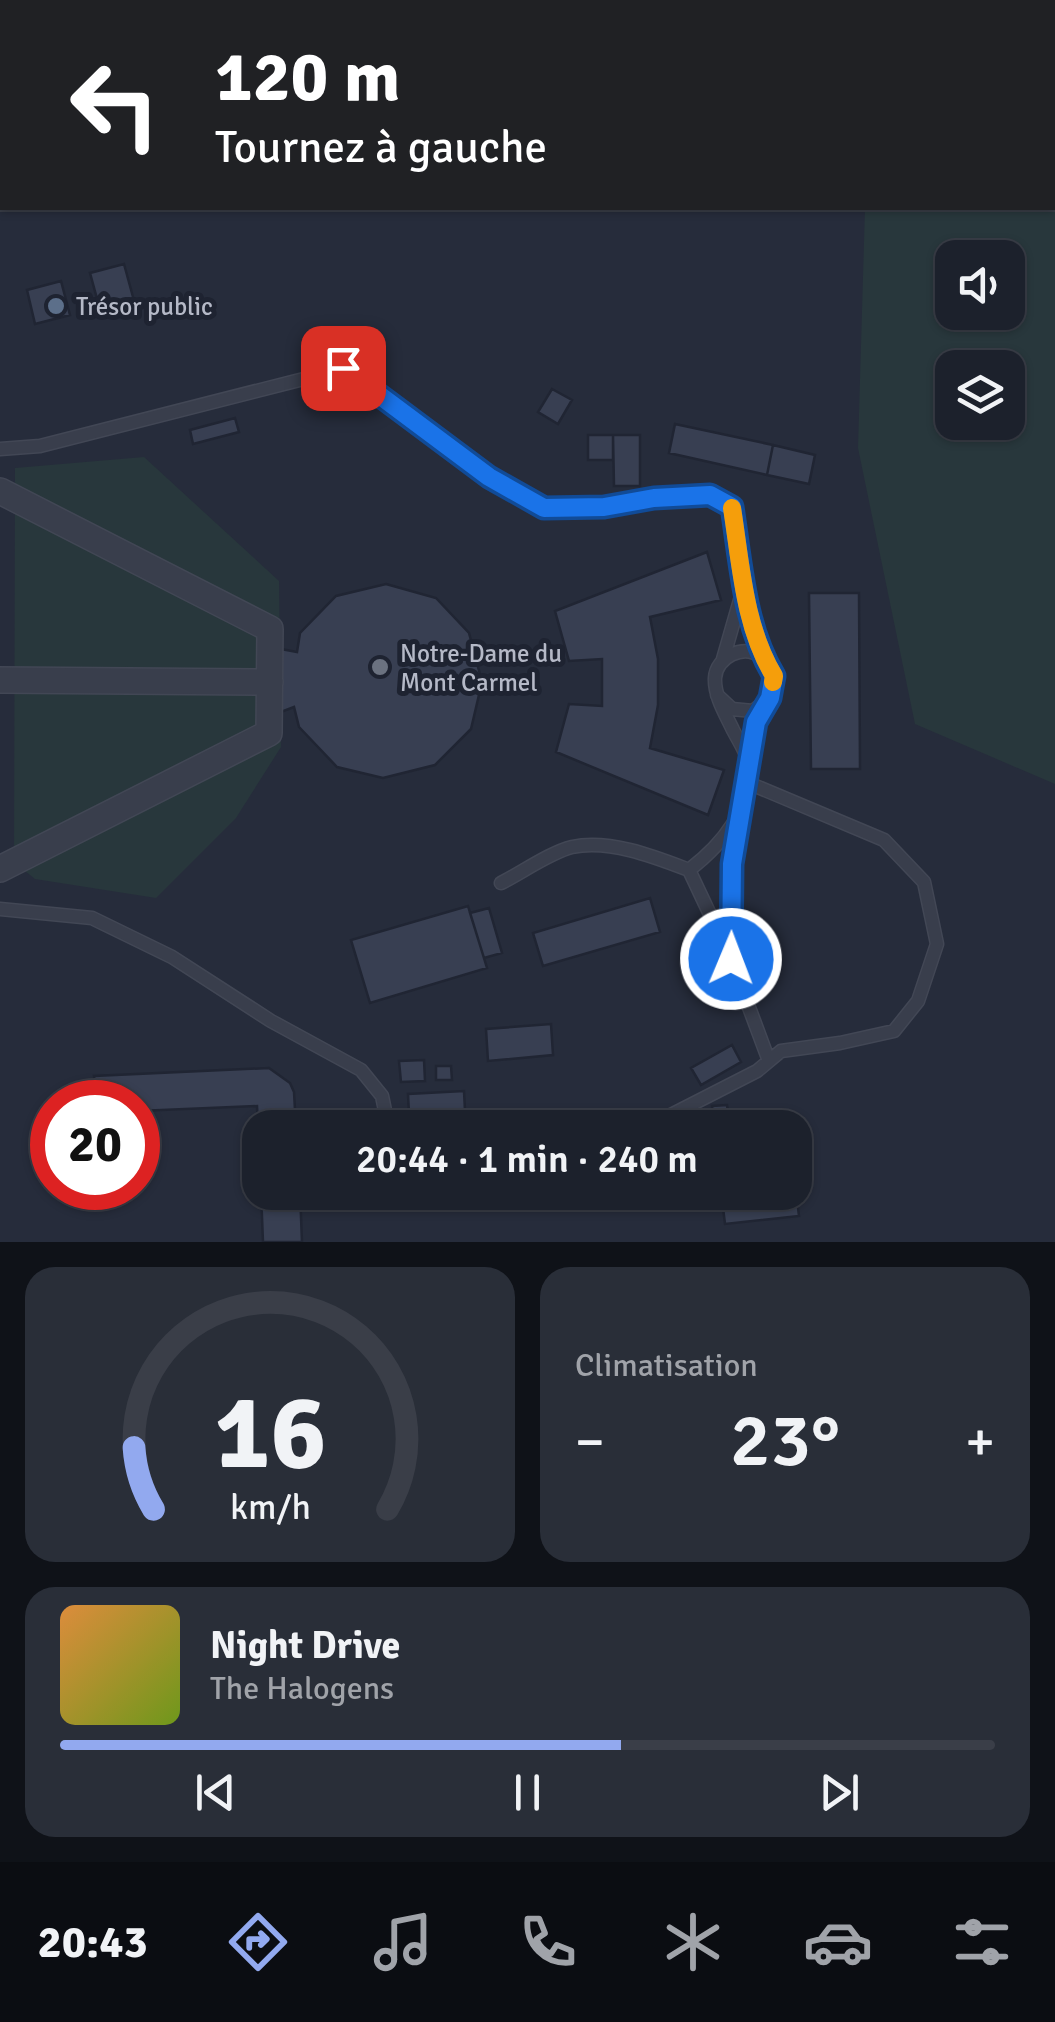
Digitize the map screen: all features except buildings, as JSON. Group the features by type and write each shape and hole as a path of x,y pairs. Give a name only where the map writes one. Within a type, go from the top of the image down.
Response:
{"street":[{"path":"0,491 270,629 269,732 0,869"},
{"path":"0,680 270,682"}],"lane":[{"path":"0,449 40,446 343,368 489,477 544,508 604,507 654,498 710,495 732,507 744,586 763,658 774,676 770,698 756,722 732,864 731,959"},
{"path":"744,586 724,659 714,676 717,695 749,763"},
{"path":"724,659 736,652 750,651 763,658"},
{"path":"717,695 732,709 742,710 753,710 770,698"},
{"path":"681,1110 757,1072 780,1052 840,1044 894,1031 918,1001 936,944 924,882 884,840 746,782"},
{"path":"689,870 715,850 741,813"},
{"path":"501,883 571,847 606,846 660,858 689,870 731,959 769,1062"},
{"path":"0,909 92,918 172,957 271,1022 361,1070 382,1096 385,1110"}],"shaded area":[{"path":"865,210 1055,210 1055,784 915,724 858,448"},
{"path":"144,457 279,581 281,747 236,818 156,898 35,879 14,862 15,468"}],"slow traffic":[{"path":"732,508 752,622 773,682"}],"place":[{"name":"Trésor public","path":"56,306"},
{"name":"Notre-Dame du Mont Carmel","path":"380,667"}],"route":[{"path":"343,368 489,477 544,508 604,507 654,498 710,495 732,507 752,622 763,658 774,676 770,698 756,722 732,864 731,959"}]}
